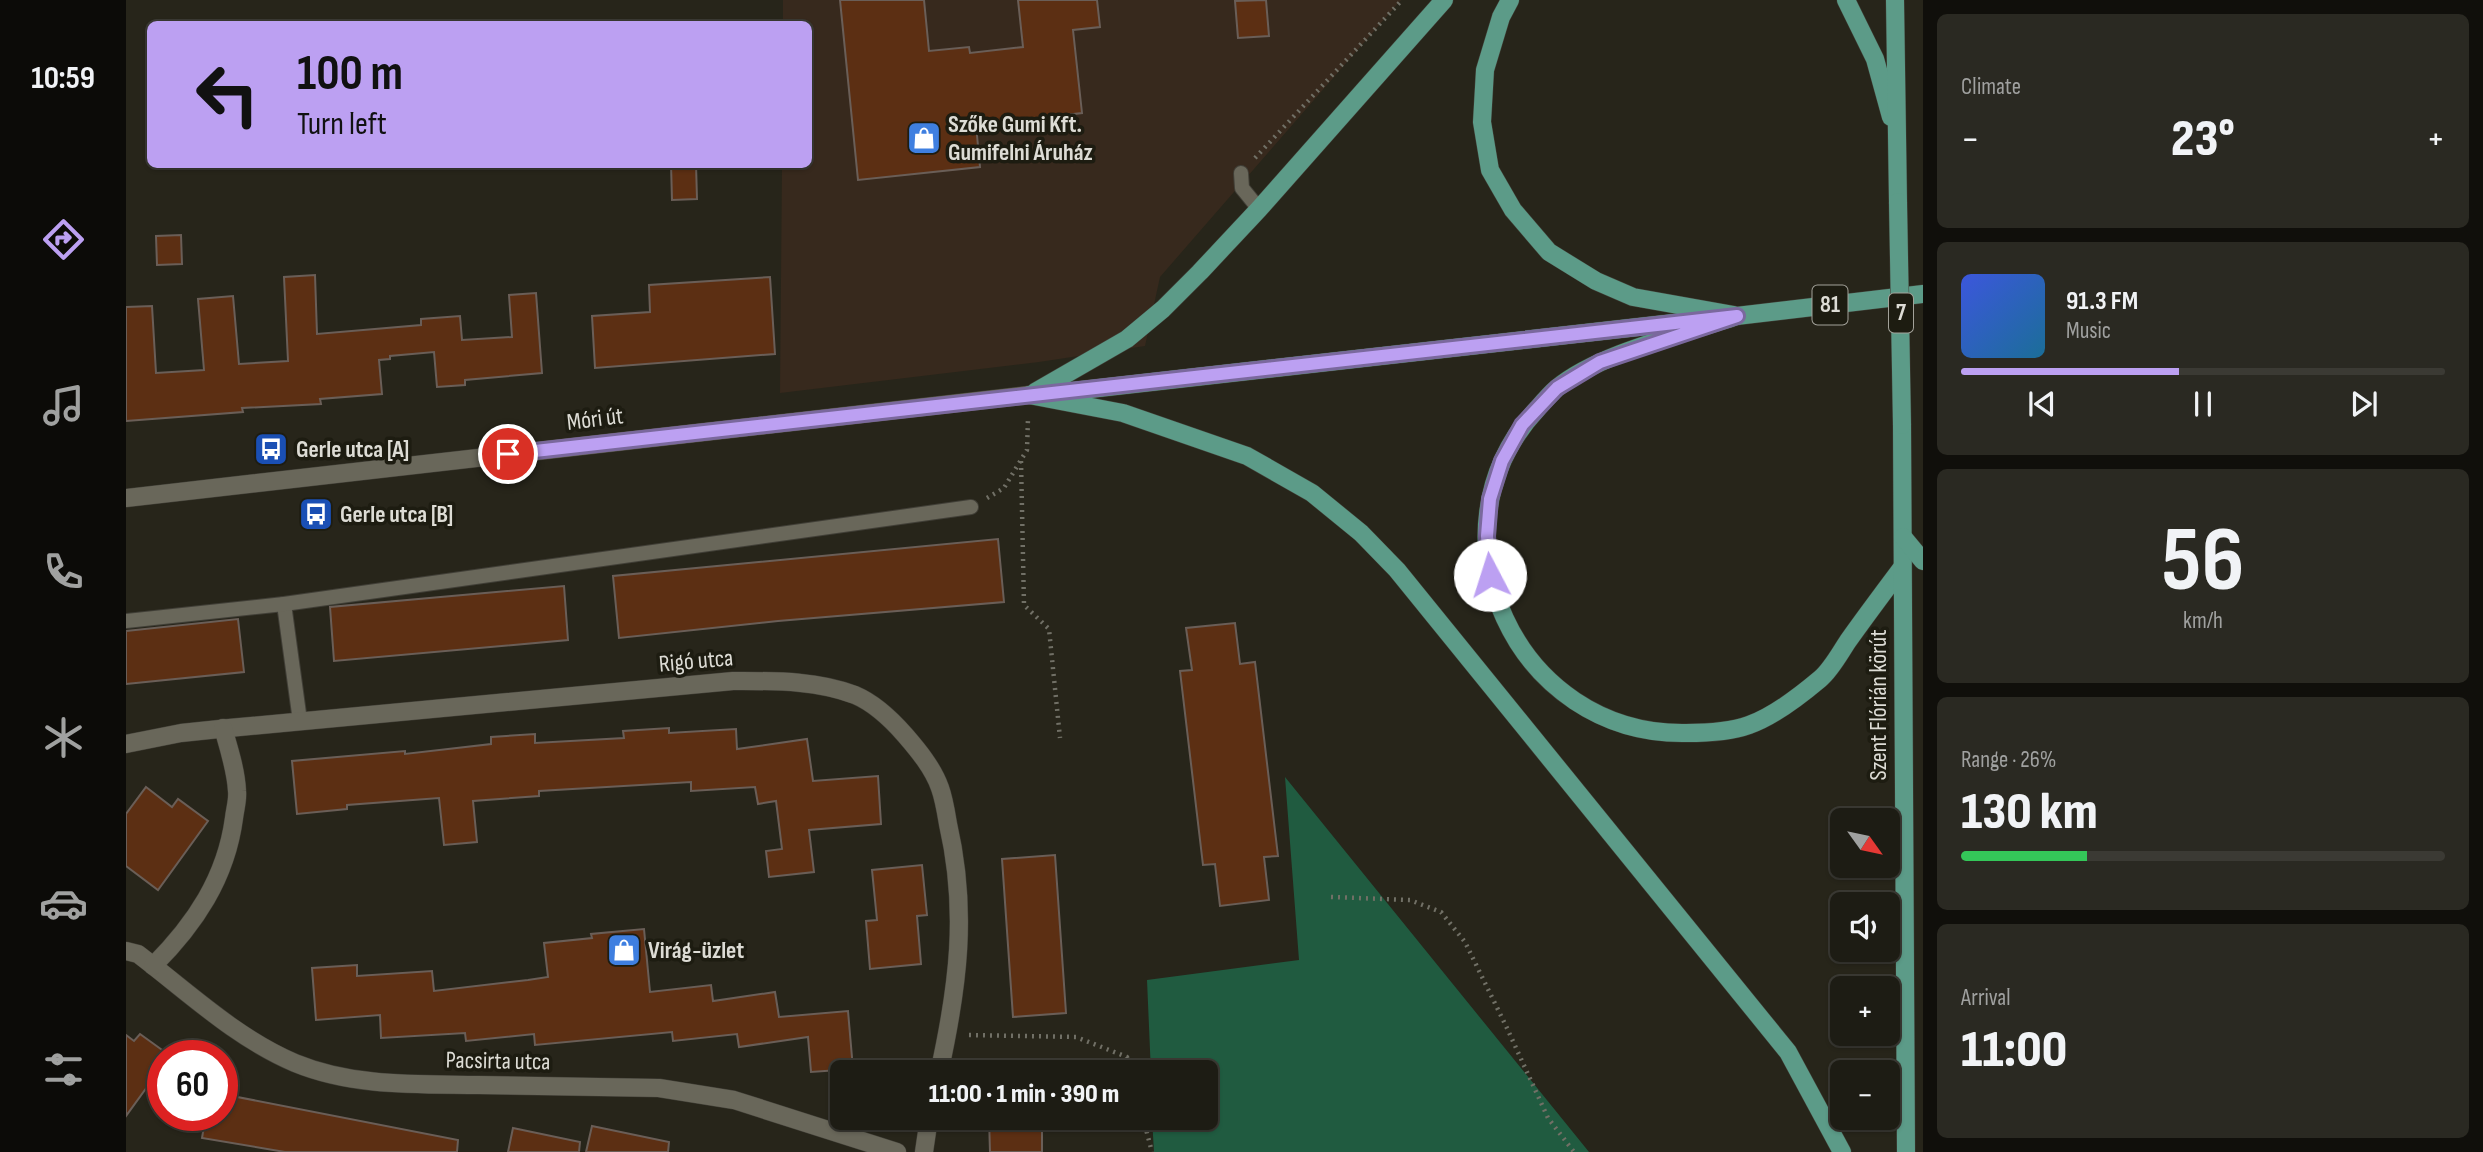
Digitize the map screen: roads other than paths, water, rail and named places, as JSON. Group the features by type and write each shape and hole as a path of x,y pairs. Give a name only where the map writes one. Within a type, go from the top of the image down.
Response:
{"main road":[{"path":"1029,396 1127,339 1200,272 1444,0"},
{"path":"1510,0 1501,17 1485,70 1482,122 1490,170 1513,211 1549,252 1596,281 1633,298 1737,316"},
{"path":"1846,0 1875,59 1898,142"},
{"name":"7","path":"1895,0 1898,142"},
{"name":"Szent Flórián körút","path":"1898,142 1906,1152"},
{"name":"81","path":"1029,396 1923,294"},
{"path":"1737,316 1600,362 1557,388 1522,425 1502,461 1490,499 1487,536 1490,575 1504,619 1525,654 1553,687 1586,708 1624,725 1665,733 1710,733 1749,725 1786,704 1823,677 1901,569"},
{"path":"1029,396 1123,413 1247,456 1312,493 1362,533 1397,570 1788,1052 1843,1152"},
{"path":"1903,537 1923,561"}],"street":[{"name":"Móri út","path":"126,498 1029,396"},
{"name":"Rigó utca","path":"126,744 223,728 733,681 782,681 822,685 857,696 891,720 923,755 940,787 954,849 960,954 942,1060"},
{"path":"153,966 178,941 204,905 220,873 232,831 237,794 234,765 223,728"},
{"name":"Pacsirta utca","path":"126,951 138,954 240,1034 296,1063 338,1076 386,1083 659,1088 699,1093 734,1100 897,1152"},
{"path":"924,1152 927,1130"}],"lane":[{"path":"1241,173 1242,188 1259,209"},
{"path":"126,621 284,604 971,507"},
{"path":"284,604 300,721"}],"place":[{"name":"Szőke Gumi Kft. Gumifelni Áruház","path":"924,138"},
{"name":"Gerle utca [A]","path":"271,449"},
{"name":"Gerle utca [B]","path":"316,514"},
{"name":"Virág-üzlet","path":"624,950"}]}
